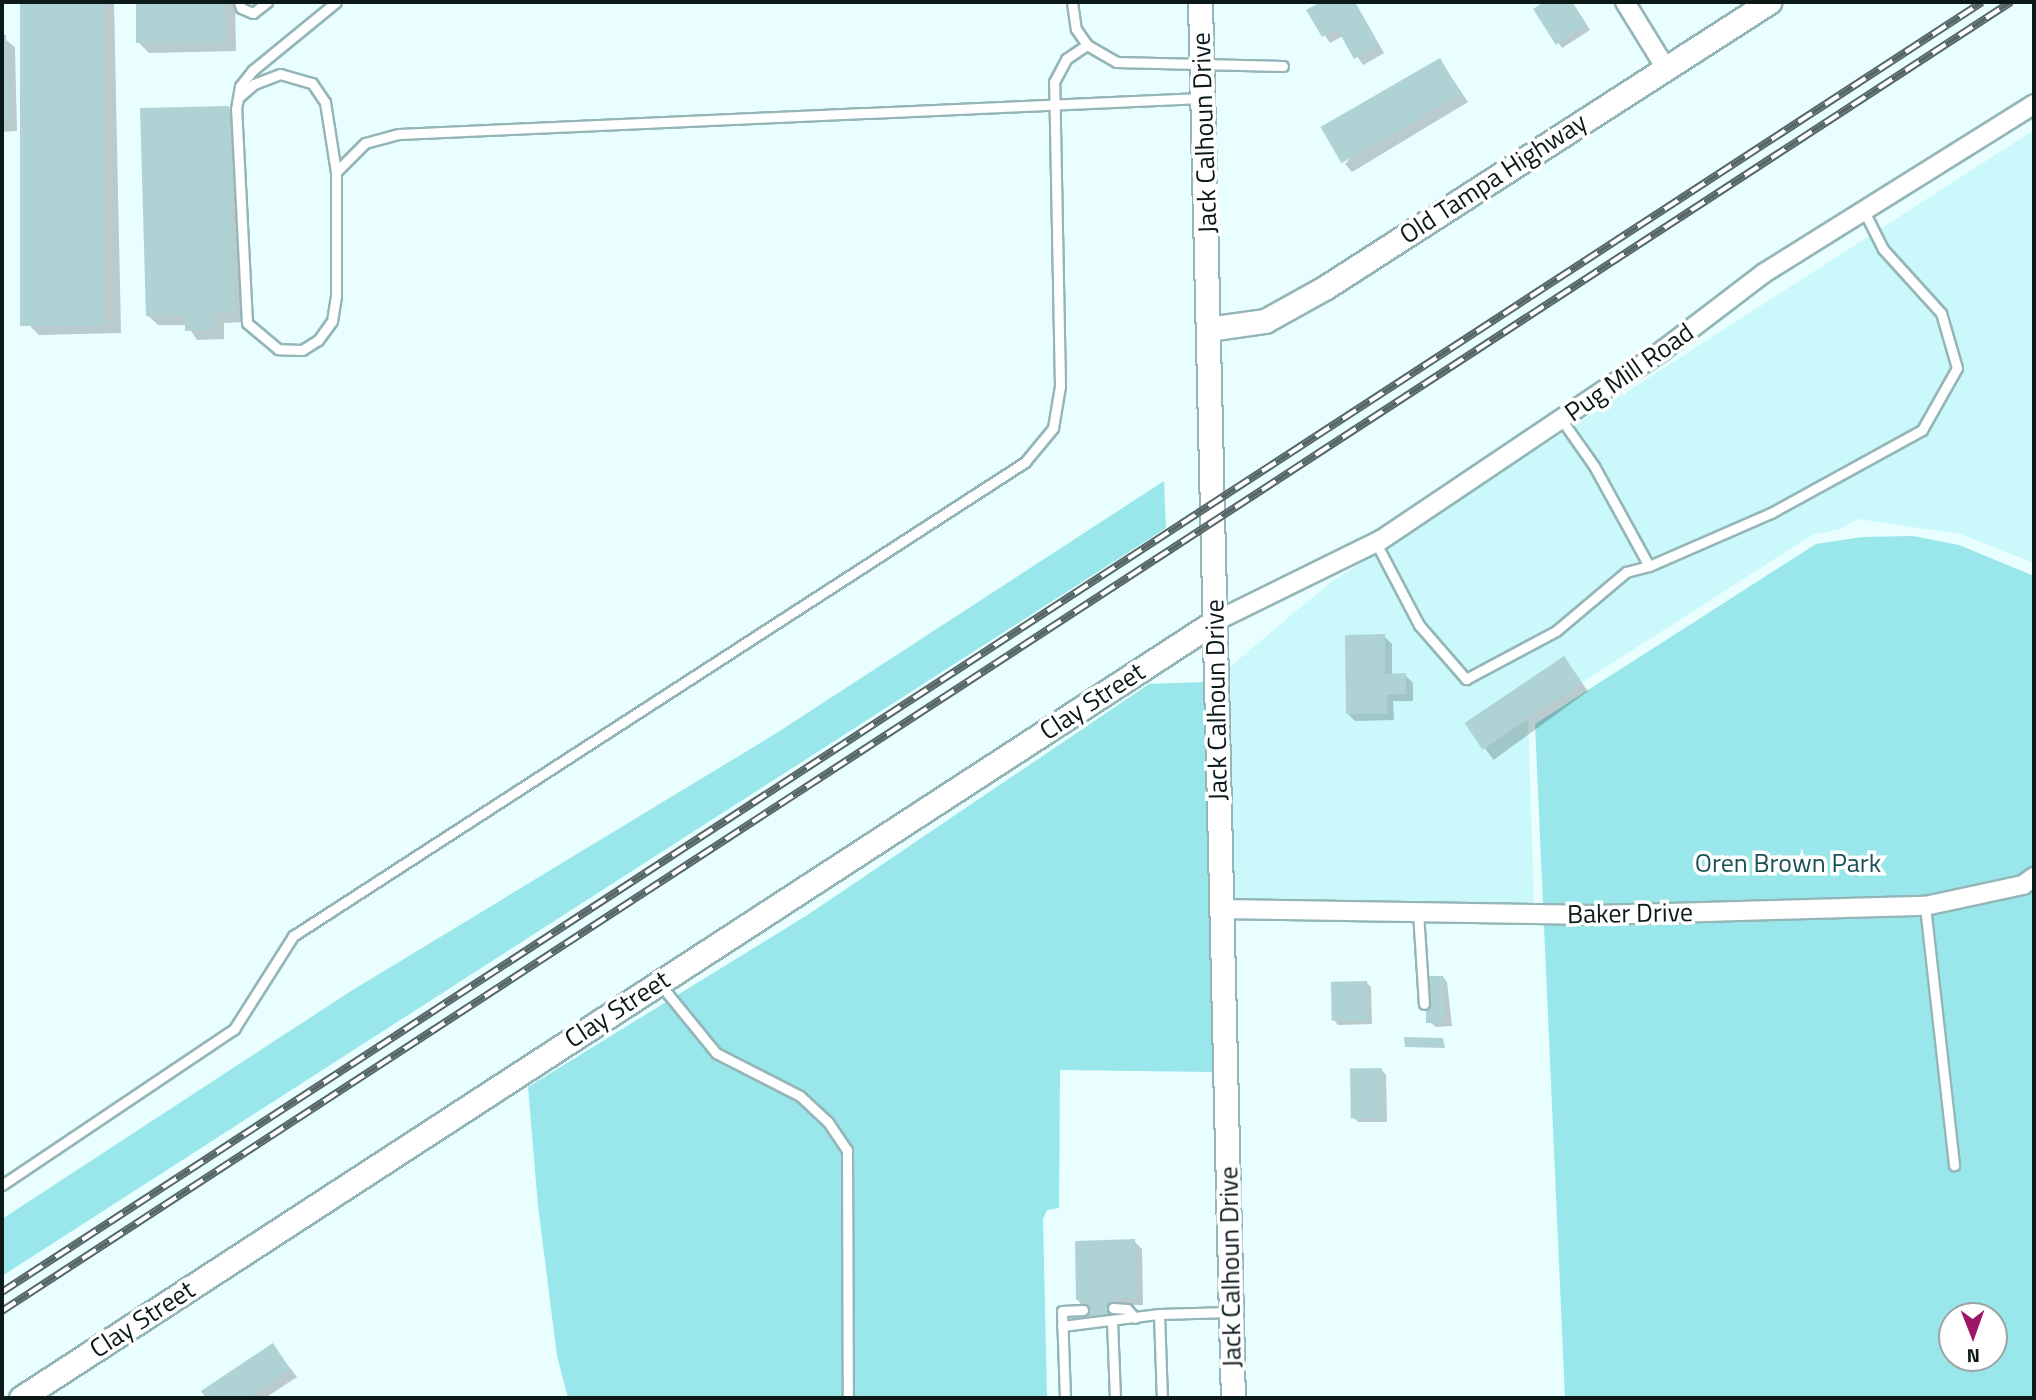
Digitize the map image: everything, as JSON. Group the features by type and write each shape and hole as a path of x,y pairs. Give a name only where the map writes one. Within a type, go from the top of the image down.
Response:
{"street":[{"name":"Jack Calhoun Drive","path":"1199,2 1204,98 1233,1398"},
{"path":"1625,2 1665,67"},
{"name":"Old Tampa Highway","path":"1208,329 1265,321 1326,287 1769,2"},
{"name":"Pug Mill Road","path":"1214,622 1376,543 1662,351 1764,274 2034,104"},
{"name":"Clay Street","path":"21,1398 1214,622"},
{"name":"Baker Drive","path":"1221,909 1596,915 1925,906 2023,885 2034,878"}],"lane":[{"path":"239,2 253,13 267,2"},
{"path":"239,97 268,76 280,74 312,82 325,102 336,172 336,296 332,321 318,340 302,350 278,349 259,338 247,323 243,307 239,97 253,70 336,2"},
{"path":"1072,2 1076,29 1087,45 1116,62 1283,66"},
{"path":"2,1185 234,1029 293,936 1025,461 1053,428 1060,386 1055,103 1059,69 1087,45"},
{"path":"336,172 365,143 399,134 908,114 948,106 1204,98"},
{"path":"1376,543 1419,625 1466,679 1556,631 1626,572 1649,566 1771,513 1922,430 1957,369 1941,313 1884,249 1864,211"},
{"path":"1560,419 1594,466 1649,566"},
{"path":"1925,906 1954,1165"},
{"path":"1418,912 1424,1004"},
{"path":"658,982 716,1053 800,1096 828,1122 847,1150 848,1398"},
{"path":"1112,1308 1127,1309 1135,1318"},
{"path":"1065,1398 1062,1311 1083,1310"},
{"path":"1062,1326 1159,1314 1231,1312"},
{"path":"1159,1314 1162,1398"},
{"path":"1112,1320 1115,1398"}],"shaded area":[{"path":"2034,130 2034,563 1960,534 1858,519 1840,529 1812,535 1528,717 1534,904 1232,907 1226,670 1331,582"}],"green space":[{"path":"1164,481 1166,528 2,1276 2,1219 351,991 775,734"},
{"name":"Oren Brown Park","path":"1913,536 1959,545 2034,576 2034,1398 1565,1398 1535,724 1816,544 1862,537"},
{"path":"1204,682 1214,1072 1060,1070 1059,1208 1047,1210 1043,1219 1047,1398 568,1398 557,1356 538,1206 528,1087 809,914 1149,684"}],"building":[{"path":"20,2 104,2 104,326 20,326"},
{"path":"136,2 226,2 226,43 136,43"},
{"path":"1321,2 1354,2 1378,45 1354,59 1337,29 1322,37 1306,10"},
{"path":"1544,2 1572,2 1587,25 1556,45 1533,9"},
{"path":"2,35 6,35 8,122 2,122"},
{"path":"1440,58 1461,94 1341,163 1320,127"},
{"path":"229,106 235,313 215,313 215,330 185,331 185,315 146,316 140,108"},
{"path":"1385,634 1385,674 1406,673 1406,694 1387,695 1387,714 1346,714 1345,635"},
{"path":"1564,656 1582,683 1482,750 1465,723"},
{"path":"1426,976 1443,976 1443,1023 1426,1023"},
{"path":"1367,981 1368,1020 1332,1021 1331,982"},
{"path":"1404,1037 1443,1038 1444,1047 1405,1047"},
{"path":"1382,1068 1383,1118 1351,1119 1350,1069"},
{"path":"1135,1239 1136,1298 1112,1299 1113,1314 1084,1315 1083,1300 1076,1300 1075,1241"},
{"path":"273,1343 290,1369 247,1398 206,1398 201,1391"}],"railway":[{"path":"2,1292 1982,2"},
{"path":"2,1311 2011,2"}]}
